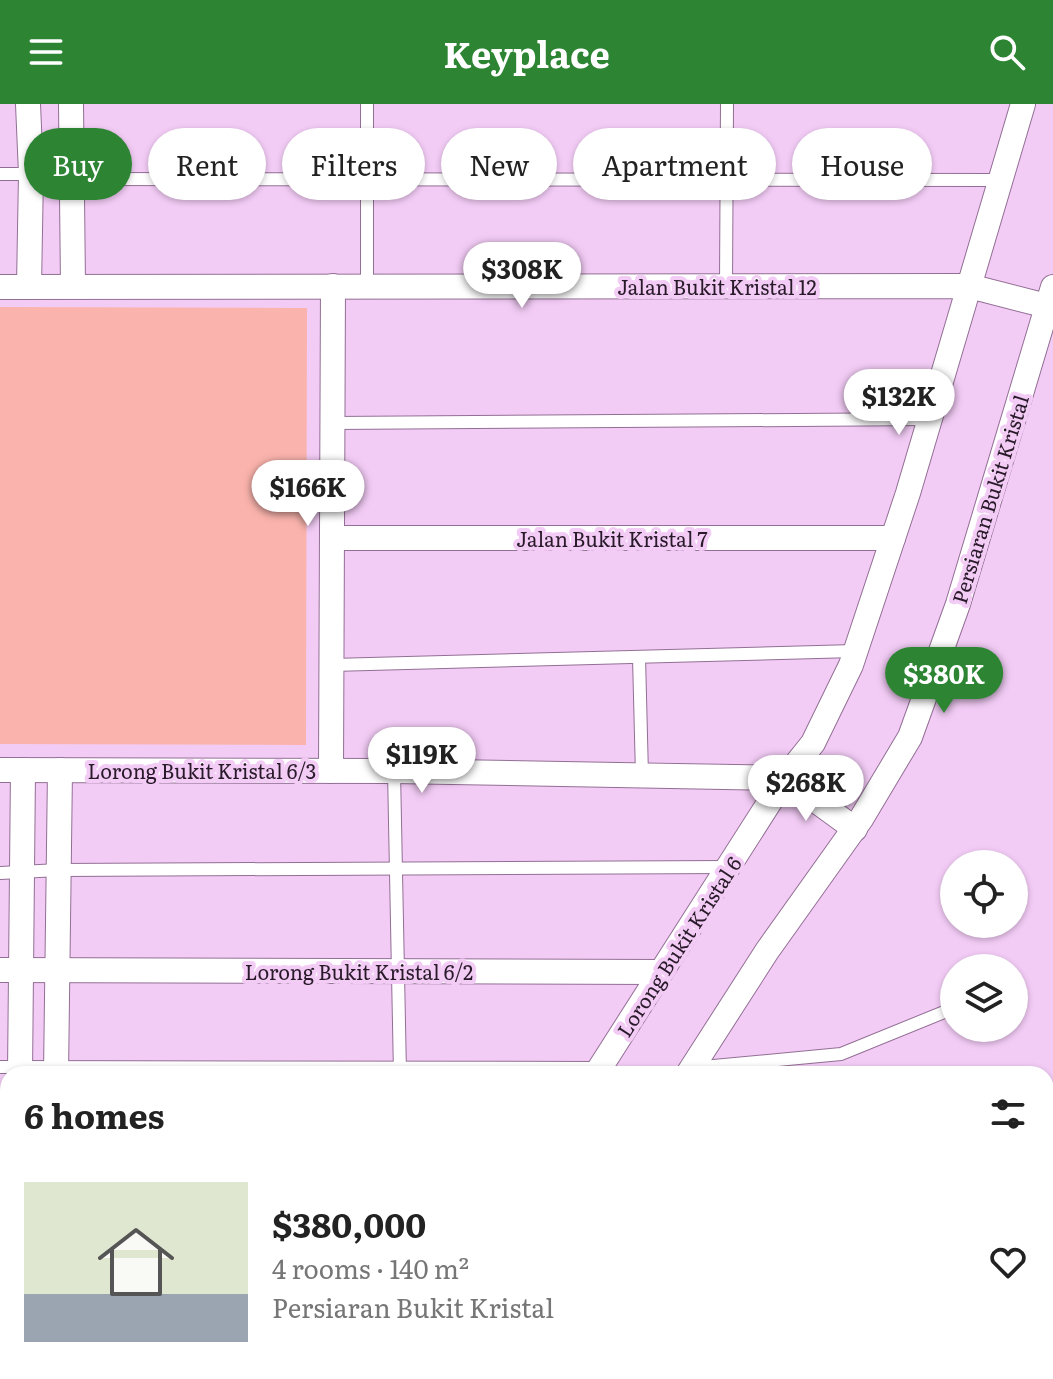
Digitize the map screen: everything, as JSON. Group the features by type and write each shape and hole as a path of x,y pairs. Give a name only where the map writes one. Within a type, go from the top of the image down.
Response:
{"street":[{"path":"28,104 29,128"},
{"path":"71,104 71,128"},
{"name":"Lorong Bukit Kristal 6","path":"601,1066 785,778 813,743 855,651 930,419 1023,104"},
{"path":"29,287 31,200"},
{"path":"72,200 73,286"},
{"path":"331,771 333,286"},
{"name":"Jalan Bukit Kristal 12","path":"0,287 969,286 1050,296"},
{"name":"Persiaran Bukit Kristal","path":"693,1066 767,951 855,829 910,737 958,604 1050,296"},
{"name":"Jalan Bukit Kristal 7","path":"332,538 893,538"},
{"path":"12,770 14,1066"},
{"name":"Lorong Bukit Kristal 6/3","path":"12,770 394,771 785,778"},
{"path":"56,1066 60,770"},
{"path":"785,778 855,829"},
{"name":"Lorong Bukit Kristal 6/2","path":"11,970 661,972"}],"lane":[{"path":"367,104 367,128"},
{"path":"727,104 727,128"},
{"path":"0,174 24,174"},
{"path":"132,179 282,179"},
{"path":"425,179 573,180"},
{"path":"776,180 1000,180"},
{"path":"367,200 367,286"},
{"path":"726,286 727,200"},
{"path":"333,423 930,419"},
{"path":"332,665 855,651"},
{"path":"639,657 642,775"},
{"path":"394,771 400,1066"},
{"path":"11,873 59,870 730,867"},
{"path":"734,1066 841,1054 940,1014"}],"shaded area":[{"path":"0,307 307,308 306,745 0,744"}]}
